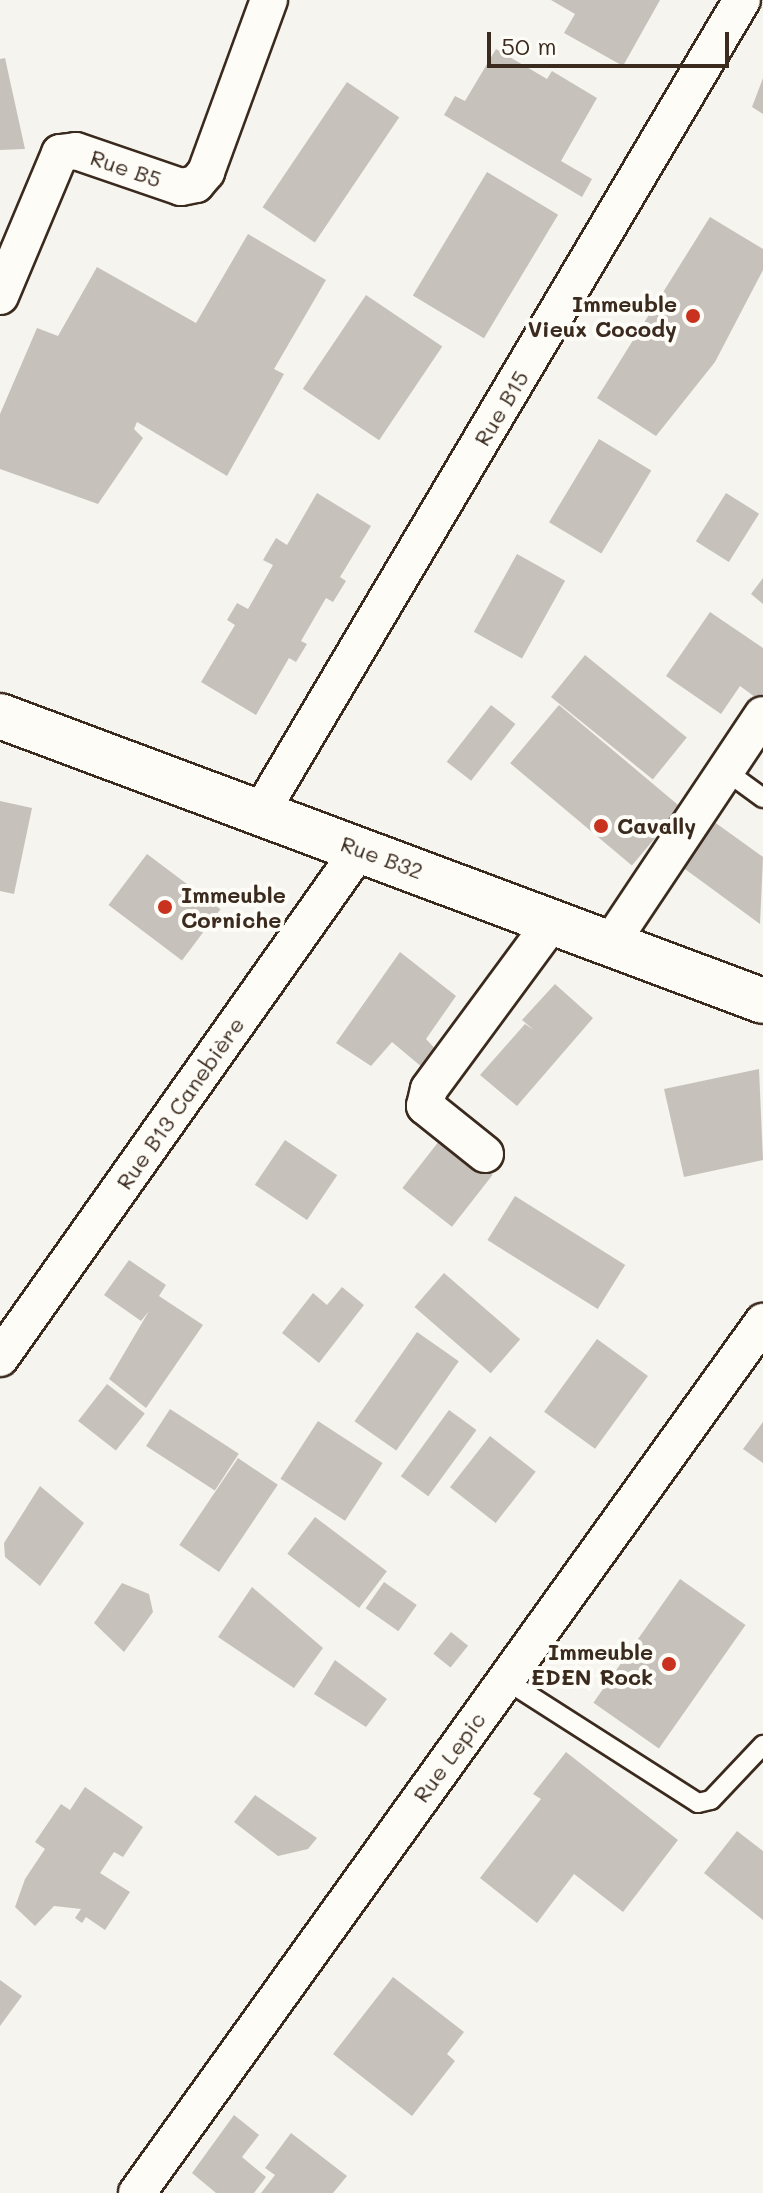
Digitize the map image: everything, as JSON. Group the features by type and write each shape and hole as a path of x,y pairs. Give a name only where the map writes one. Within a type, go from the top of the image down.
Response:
{"street":[{"name":"Rue B5","path":"0,296 60,153 76,151 181,187 196,184 206,172 269,0"},
{"name":"Rue B15","path":"259,815 742,0"},
{"path":"610,944 763,715"},
{"name":"Rue B32","path":"0,716 763,1001"},
{"name":"Rue B13 Canebière","path":"0,1358 360,849"},
{"path":"485,1154 425,1106 429,1089 552,922"},
{"name":"Rue Lepic","path":"137,2193 763,1322"}],"lane":[{"path":"726,771 763,798"},
{"path":"504,1679 698,1803 711,1800 763,1745"}],"building":[{"path":"551,0 660,0 623,66 564,33 575,14"},
{"path":"496,49 547,79 552,71 597,98 561,161 592,179 582,197 444,115 455,96 465,101"},
{"path":"5,58 25,149 0,150 0,59"},
{"path":"763,78 763,114 752,107"},
{"path":"347,82 399,117 315,242 263,207"},
{"path":"487,172 558,215 484,338 413,295"},
{"name":"Immeuble Vieux Cocody","path":"710,217 763,249 763,270 715,362 656,436 597,398"},
{"path":"248,234 326,280 274,369 284,374 227,476 137,422 134,429 143,438 98,504 0,469 0,414 37,328 58,336 97,267 196,323"},
{"path":"366,295 442,346 379,440 303,389"},
{"path":"599,439 651,470 601,554 549,522"},
{"path":"317,493 371,526 340,577 346,581 333,602 326,598 301,641 307,644 296,662 289,658 256,715 201,682 235,625 227,620 237,603 248,609 273,565 263,560 276,538 287,545"},
{"path":"726,493 759,514 729,562 696,541"},
{"path":"517,554 565,581 522,659 474,632"},
{"path":"763,578 763,604 751,594"},
{"path":"710,612 763,648 763,695 759,700 740,686 721,714 666,676"},
{"path":"585,655 687,737 653,779 551,697"},
{"path":"491,705 515,724 471,781 447,762"},
{"path":"559,705 681,807 632,865 510,763"},
{"path":"0,801 32,808 14,894 0,891"},
{"path":"706,816 763,857 760,924 674,861"},
{"name":"Immeuble Corniche","path":"147,854 220,909 182,960 108,905"},
{"path":"400,952 456,996 426,1039 441,1055 429,1073 392,1042 371,1066 336,1043"},
{"path":"555,984 593,1018 517,1106 480,1075 525,1024 534,1030 522,1020"},
{"path":"759,1069 763,1160 684,1177 664,1089"},
{"path":"443,1136 493,1175 452,1227 402,1188"},
{"path":"285,1140 337,1175 307,1220 255,1185"},
{"path":"515,1196 625,1265 598,1309 487,1240"},
{"path":"129,1260 166,1285 159,1296 203,1325 146,1408 109,1379 149,1311 141,1321 104,1295"},
{"path":"444,1273 520,1339 491,1373 414,1307"},
{"path":"342,1287 364,1305 319,1363 282,1333 313,1293 327,1305"},
{"path":"417,1332 459,1361 396,1451 354,1421"},
{"path":"597,1339 648,1376 595,1449 544,1412"},
{"path":"107,1384 145,1414 116,1451 78,1421"},
{"path":"170,1409 239,1454 215,1491 146,1446"},
{"path":"449,1410 477,1430 428,1496 401,1476"},
{"path":"318,1421 383,1463 345,1521 280,1479"},
{"path":"763,1422 763,1463 743,1449"},
{"path":"490,1436 536,1472 496,1523 450,1487"},
{"path":"238,1458 278,1485 219,1572 179,1545"},
{"path":"40,1486 84,1523 40,1586 5,1557 4,1543"},
{"path":"315,1517 387,1571 359,1608 287,1554"},
{"name":"Immeuble EDEN Rock","path":"680,1579 746,1625 659,1749 593,1703"},
{"path":"384,1582 417,1605 398,1631 366,1608"},
{"path":"122,1583 149,1594 153,1612 124,1652 94,1623"},
{"path":"252,1587 323,1648 294,1688 218,1637"},
{"path":"451,1632 468,1646 450,1668 433,1654"},
{"path":"335,1660 387,1699 366,1727 314,1694"},
{"path":"566,1752 678,1840 623,1912 574,1874 537,1923 480,1878 541,1799 533,1794"},
{"path":"85,1787 143,1827 123,1857 114,1852 100,1873 130,1892 105,1930 86,1917 82,1923 75,1918 81,1909 54,1906 35,1926 15,1907 25,1879 45,1849 35,1842 61,1804 70,1810"},
{"path":"255,1795 317,1838 308,1849 278,1856 234,1822"},
{"path":"737,1831 763,1851 763,1920 704,1873"},
{"path":"393,1977 464,2032 447,2054 455,2061 412,2116 333,2054"},
{"path":"0,1980 22,1996 0,2026"},
{"path":"234,2115 259,2135 242,2157 266,2177 254,2193 216,2193 192,2173"},
{"path":"291,2133 347,2176 333,2193 261,2193 275,2175 265,2168"}],"place":[{"name":"Immeuble Vieux Cocody","path":"693,316"},
{"name":"Cavally","path":"601,826"},
{"name":"Immeuble Corniche","path":"165,907"},
{"name":"Immeuble EDEN Rock","path":"669,1664"}]}
